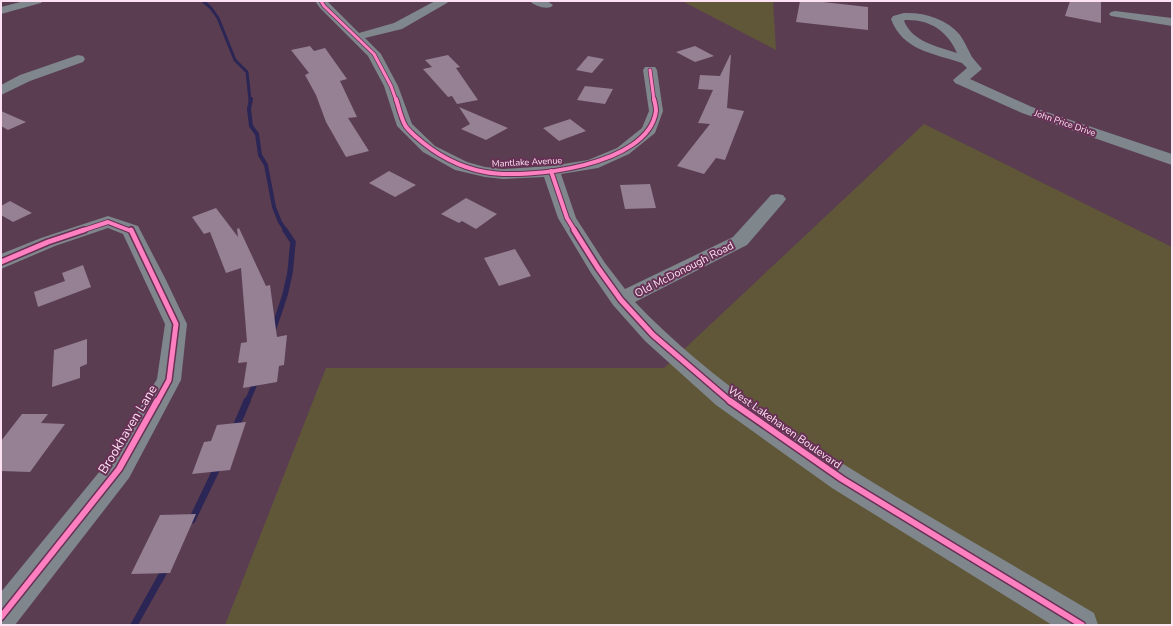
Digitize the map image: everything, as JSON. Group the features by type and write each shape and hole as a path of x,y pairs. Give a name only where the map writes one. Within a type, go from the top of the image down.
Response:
{"street":[{"path":"1,11 37,1"},
{"name":"Mantlake Avenue","path":"321,1 324,6 374,54 391,86 405,126 429,149 461,166 485,172 503,174 552,171 592,164 623,151 649,130 656,110 650,70"},
{"path":"356,37 398,26 443,1"},
{"path":"1115,14 1172,22"},
{"path":"902,16 915,16 940,25 956,38 967,60 912,41 901,29 897,19 902,16"},
{"path":"1,91 25,78 78,59"},
{"name":"John Price Drive","path":"967,60 975,69 960,80 1027,110 1172,160"},
{"name":"West Lakehaven Boulevard","path":"552,171 567,218 598,268 621,300 653,336 725,398 842,479 1082,625"},
{"name":"Old McDonough Road","path":"621,300 740,241 777,199"},
{"name":"Brookhaven Lane","path":"1,262 48,242 108,222 131,230 176,324 169,380 119,469 1,617"}],"shaded area":[{"path":"682,1 773,1 776,50"},
{"path":"924,124 1172,247 1172,625 225,625 326,368 664,368"}],"building":[{"path":"800,1 814,1 868,7 868,30 796,22"},
{"path":"1070,1 1101,1 1101,23 1065,16"},
{"path":"310,46 314,51 325,48 347,79 340,81 357,117 348,118 369,151 346,157 326,122 316,95 305,75 309,73 291,50"},
{"path":"695,46 714,56 695,62 676,52"},
{"path":"448,55 460,67 456,68 478,100 457,104 452,96 448,97 423,69 432,67 425,60"},
{"path":"730,55 727,108 744,111 725,160 716,158 704,174 677,166 710,124 698,123 713,90 698,89 700,75 720,76"},
{"path":"588,56 604,59 592,73 576,70"},
{"path":"585,86 613,89 605,104 577,100"},
{"path":"459,107 508,128 486,140 461,129 470,124"},
{"path":"1,111 26,122 8,130 1,126"},
{"path":"570,119 586,131 559,141 543,128"},
{"path":"389,171 416,185 395,197 369,183"},
{"path":"650,184 656,208 625,209 620,185"},
{"path":"466,198 497,214 476,229 462,221 459,223 441,214"},
{"path":"10,201 32,213 13,222 1,215 1,206"},
{"path":"216,208 238,237 237,229 239,228 266,286 270,285 277,337 287,335 284,365 279,366 277,382 243,388 247,362 238,363 241,343 247,342 241,268 226,273 210,232 204,234 192,217"},
{"path":"515,249 531,276 499,286 484,258"},
{"path":"83,265 91,287 38,307 34,292 65,281 62,273"},
{"path":"87,339 87,364 80,367 80,378 52,387 54,350"},
{"path":"22,414 48,414 41,423 65,424 30,472 1,471 1,441"},
{"path":"246,422 230,470 192,474 204,442 211,441 217,425"},
{"path":"196,514 170,573 131,574 160,515"}],"waterway":[{"path":"203,1 211,8 218,18 235,60 247,72 250,100"},
{"path":"251,99 249,109 251,126 257,134 260,155 266,165 274,207 280,222 286,231"},
{"path":"273,331 285,295 290,273 293,242 285,230"},
{"path":"247,402 256,381"},
{"path":"235,429 247,401"},
{"path":"192,520 218,466"},
{"path":"134,625 166,568"}],"cycle path":[{"path":"321,1 324,6 374,54 391,86 405,126 429,149 461,166 485,172 503,174 551,171 592,164 623,151 649,130 656,111 650,70"},
{"path":"551,171 567,218 598,268 621,300 653,335 725,398 842,479 1082,625"},
{"path":"1,262 48,242 108,222 131,230 176,324 169,380 119,469 1,617"}]}
